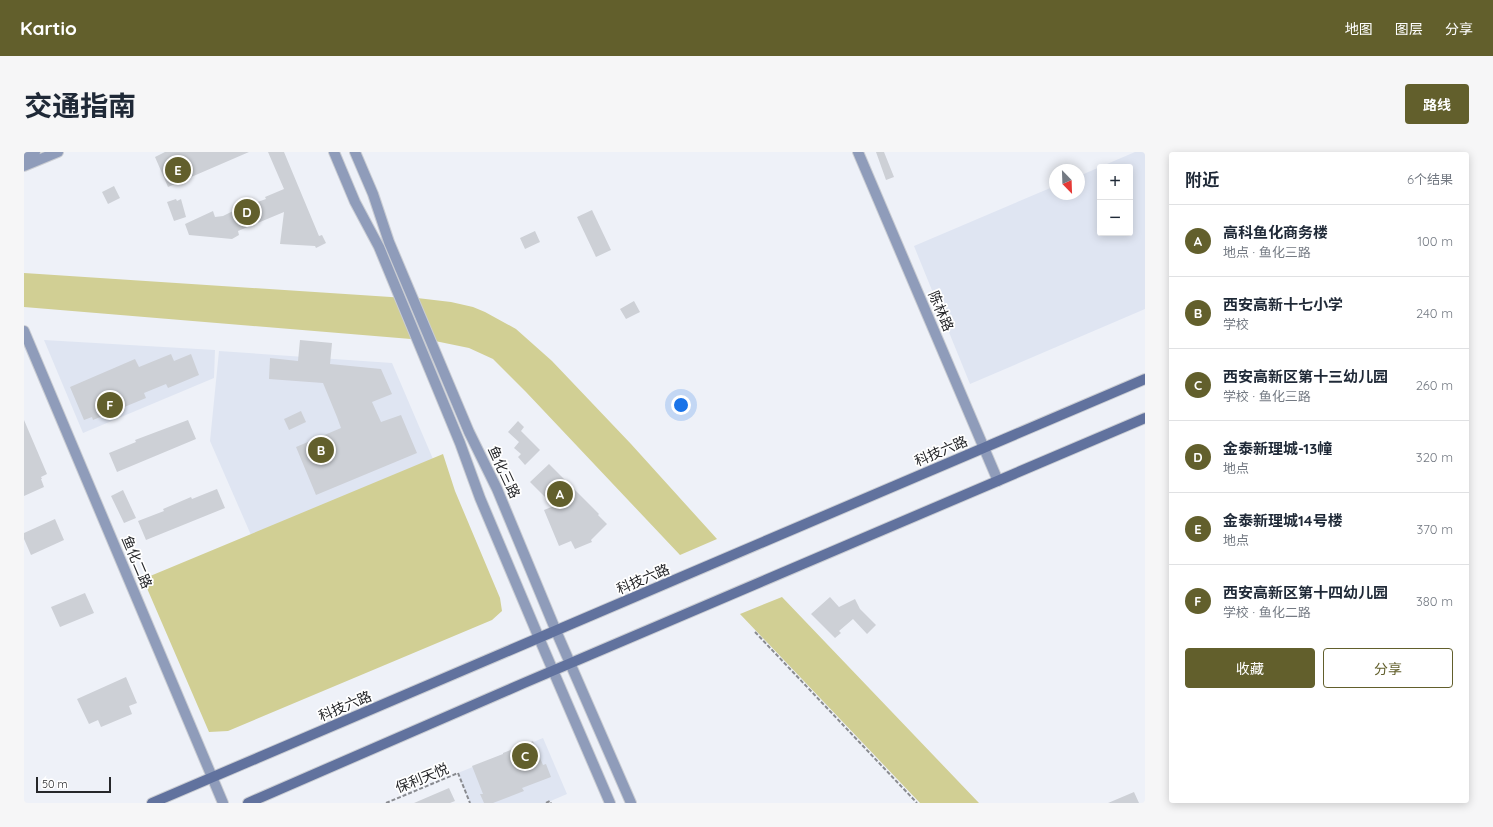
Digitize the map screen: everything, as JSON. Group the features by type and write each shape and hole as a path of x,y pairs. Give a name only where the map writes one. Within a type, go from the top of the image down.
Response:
{"main road":[{"name":"科技六路","path":"152,803 1145,379"},
{"path":"248,803 554,670 1145,418"}],"street":[{"path":"24,157 35,152"},
{"path":"24,166 58,152"},
{"name":"鱼化三路","path":"334,152 355,202 379,247 460,443 480,498 610,803"},
{"name":"鱼化三路","path":"354,152 373,194 395,257 469,432 497,489 556,631 631,803"},
{"name":"陈林路","path":"858,152 998,481"},
{"name":"鱼化二路","path":"24,331 224,803"}],"path":[{"path":"755,632 917,803"},
{"name":"保利天悦","path":"386,803 458,774 470,803"},
{"path":"546,803 550,801 551,803"}],"shaded area":[{"path":"1135,152 1145,152 1145,309 970,384 914,246 1049,189 1049,200 1085,200 1085,173 1097,168 1097,236 1133,236 1133,164 1107,164"},
{"path":"24,273 406,298 423,340 24,307"},
{"path":"417,298 451,302 473,307 516,329 552,361 631,444 717,539 680,555 493,359 469,348 435,341"},
{"path":"44,340 215,350 214,378 83,433"},
{"path":"219,351 392,363 433,459 251,535 210,441"},
{"path":"443,454 455,491 500,598 502,611 492,620 228,731 209,732 143,579"},
{"path":"782,597 979,803 920,803 740,614"},
{"path":"543,738 567,794 546,803 470,803 458,773"}],"building":[{"path":"165,152 249,152 168,187 155,157"},
{"path":"268,152 284,152 319,236 322,235 326,243 316,248 315,246 280,244 284,212 238,231 239,235 232,239 189,235 185,224 213,211 215,217 223,216 237,209 266,199 265,197 284,189"},
{"path":"876,152 884,152 894,177 886,180"},
{"path":"114,186 120,198 108,204 102,192"},
{"path":"176,199 177,201 181,199 186,217 174,221 167,202"},
{"path":"592,210 611,250 596,257 577,217"},
{"path":"535,231 540,242 525,249 520,238"},
{"path":"634,301 640,312 626,319 620,309"},
{"path":"300,340 332,343 330,364 381,369 392,394 372,402 381,422 401,415 417,453 316,495 296,447 341,428 337,417 323,383 269,379 270,358 298,361"},
{"path":"171,354 174,361 191,354 199,375 168,388 166,384 144,393 146,398 93,420 92,417 84,420 70,387 135,359 139,367"},
{"path":"301,411 306,422 289,430 284,419"},
{"path":"24,420 47,474 41,477 44,487 24,496"},
{"path":"188,420 196,439 117,472 109,453 136,442 135,440"},
{"path":"518,421 524,427 521,431 540,450 525,465 518,457 521,454 514,448 519,442 508,432"},
{"path":"549,464 607,524 591,540 592,542 575,549 571,541 559,546 544,510 554,506 530,482"},
{"path":"217,489 225,508 146,540 138,521 164,511 163,509 191,497 192,499"},
{"path":"123,490 136,518 124,523 111,496"},
{"path":"55,519 64,540 31,555 24,539 24,533"},
{"path":"85,593 94,613 60,627 51,607"},
{"path":"830,597 839,607 855,599 860,609 876,625 867,634 853,619 839,631 841,633 835,638 811,614"},
{"path":"126,677 137,703 129,706 132,714 101,727 98,720 89,724 77,699"},
{"path":"533,741 543,765 546,764 551,777 522,788 524,791 493,803 484,803 480,794 483,794 472,766"},
{"path":"449,788 455,801 450,803 414,803"},
{"path":"1134,792 1139,803 1108,803"}],"place":[{"name":"金泰新理城14号楼","path":"178,170"},
{"name":"金泰新理城-13幢","path":"247,212"},
{"name":"西安高新区第十四幼儿园","path":"110,405"},
{"name":"西安高新十七小学","path":"321,450"},
{"name":"高科鱼化商务楼","path":"560,494"},
{"name":"西安高新区第十三幼儿园","path":"525,756"}]}
